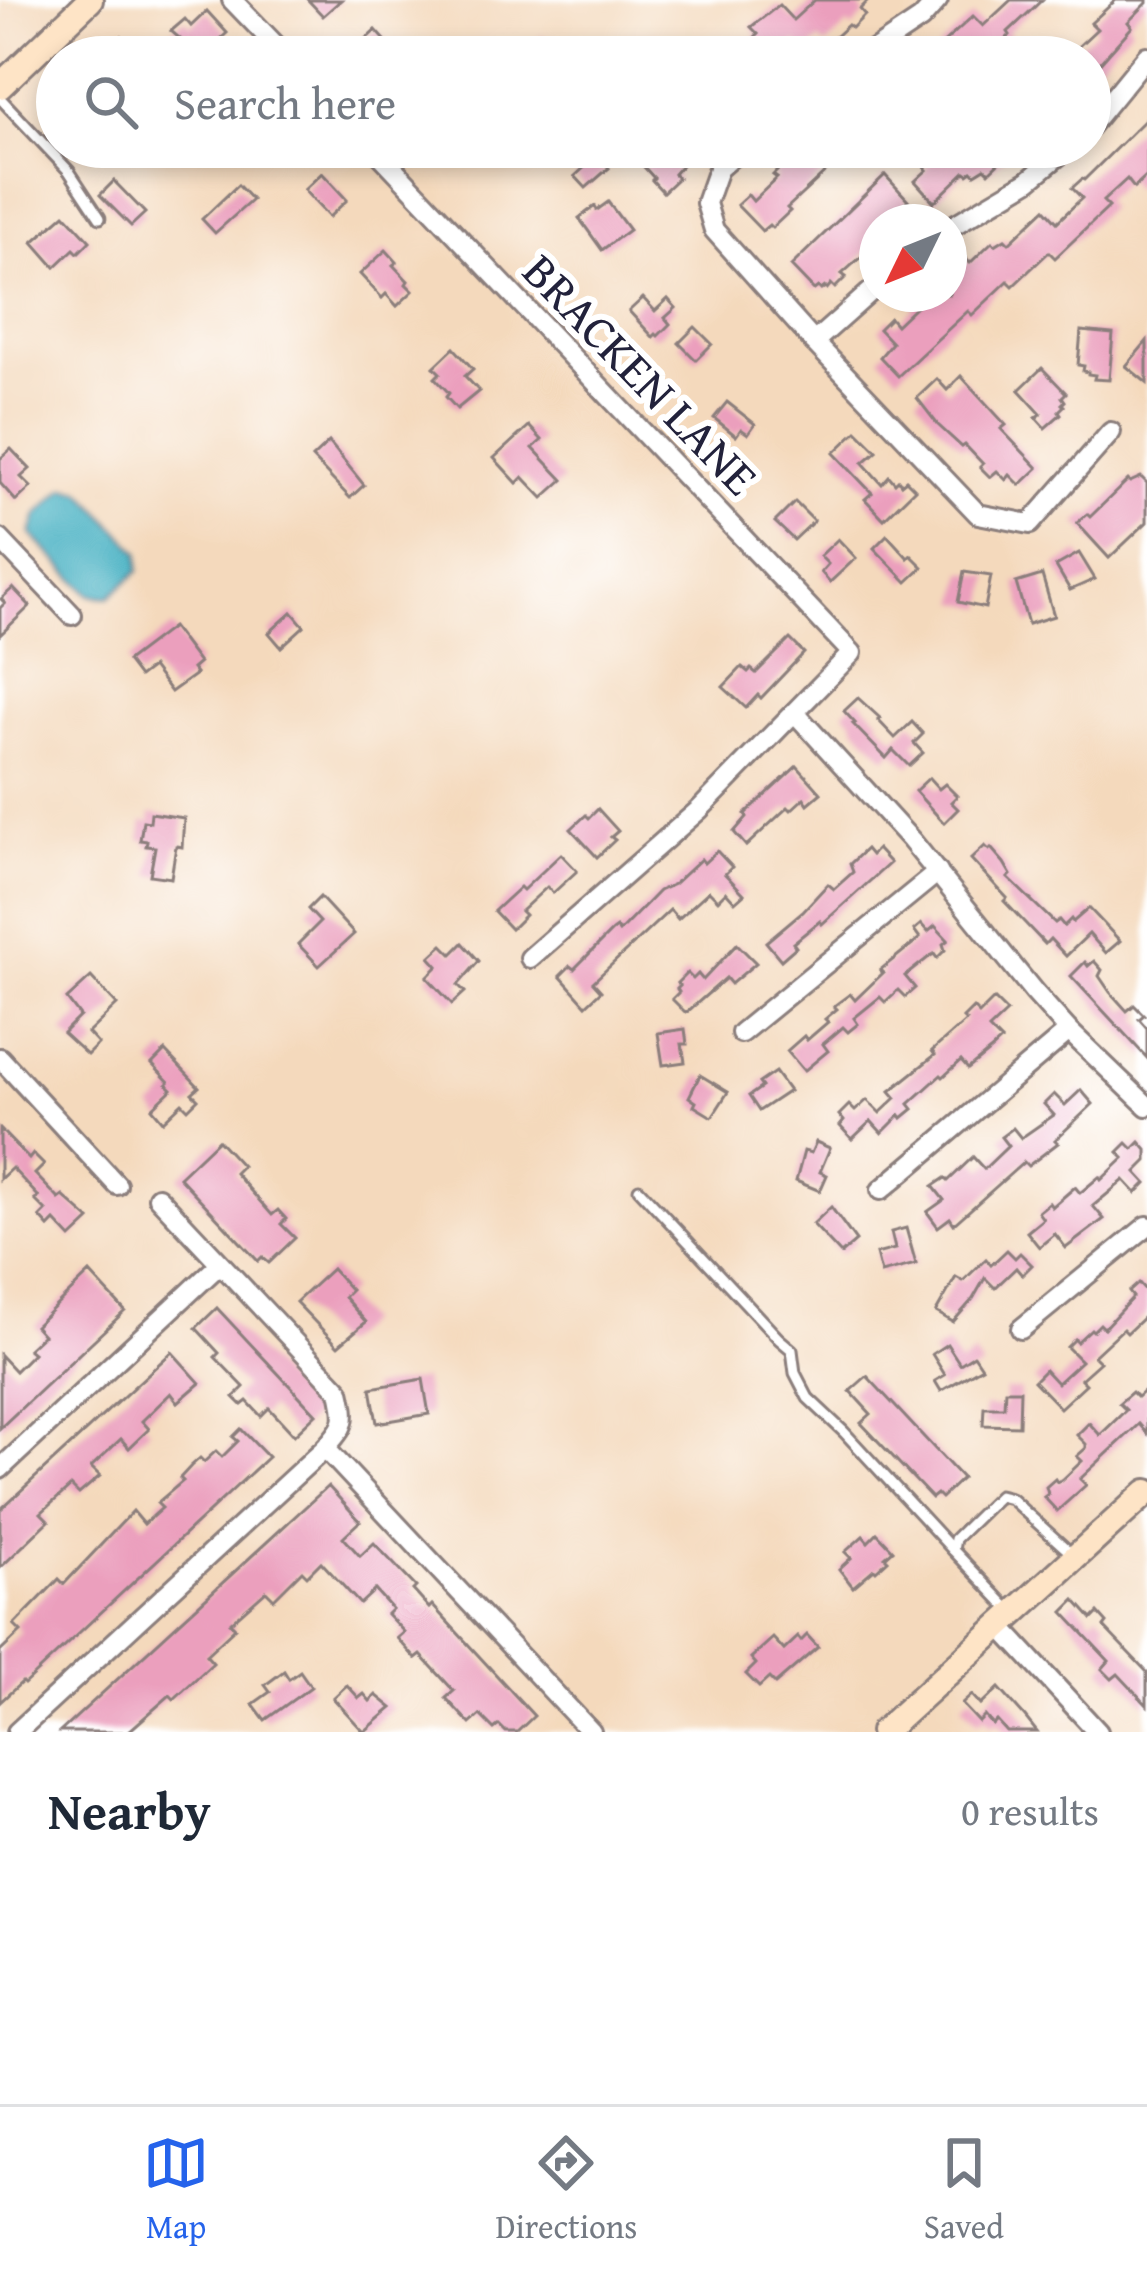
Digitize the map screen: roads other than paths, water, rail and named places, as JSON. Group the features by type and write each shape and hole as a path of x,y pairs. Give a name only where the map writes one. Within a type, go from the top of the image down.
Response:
{"street":[{"path":"52,36 90,0"},
{"path":"232,0 267,36"},
{"path":"896,36 938,0"},
{"path":"0,86 36,52"},
{"path":"1111,100 1147,56"},
{"name":"BRACKEN LANE","path":"393,168 853,653 794,712"},
{"path":"719,168 706,203 714,230 978,514 1030,524 1111,432"},
{"path":"967,217 1044,168"},
{"path":"814,342 859,302"},
{"path":"3,549 72,615"},
{"path":"530,958 683,824 794,712 865,787 1069,1031 1147,1106"},
{"path":"741,1033 938,872"},
{"path":"880,1190 1069,1031"},
{"path":"0,1058 117,1185"},
{"path":"17,1732 325,1448 346,1417 340,1391 158,1197"},
{"path":"1021,1329 1147,1226"},
{"path":"0,1469 220,1264"},
{"path":"325,1448 591,1732"},
{"path":"883,1732 1147,1492"},
{"path":"1007,1620 1098,1732"}],"lane":[{"path":"0,98 36,136"},
{"path":"67,168 100,218"},
{"path":"639,1189 793,1350 795,1373 808,1398 979,1576 1007,1620"},
{"path":"953,1550 956,1539 998,1496 1011,1499 1076,1557"}],"water":[{"path":"65,488 81,491 139,552 139,571 109,597 90,595 31,534 37,515"}]}
